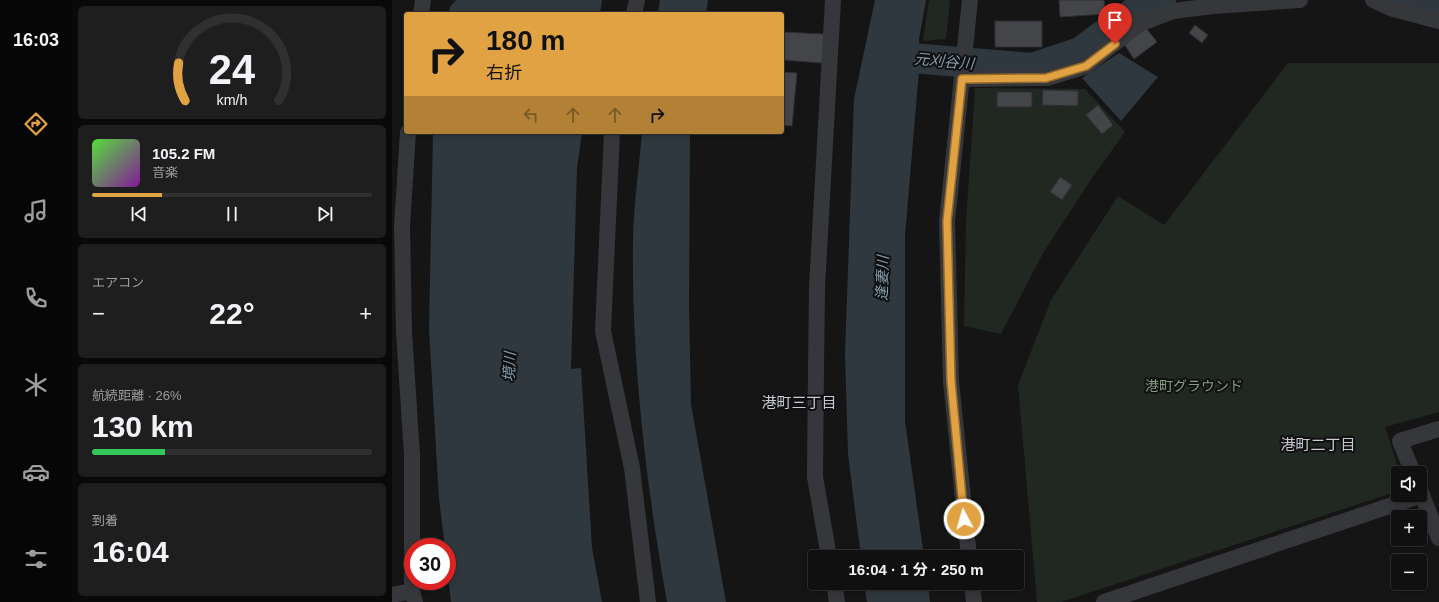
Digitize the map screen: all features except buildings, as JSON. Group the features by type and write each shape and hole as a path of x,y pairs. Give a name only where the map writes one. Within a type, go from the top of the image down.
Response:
{"street":[{"path":"421,12 423,0"},
{"path":"634,12 637,0"},
{"path":"828,550 815,477 816,368 817,287 833,0"},
{"path":"962,78 1046,78 1086,66 1139,24 1173,11 1213,6 1300,0"},
{"path":"1373,0 1394,9 1439,21"},
{"path":"968,550 951,381 947,221 970,1"},
{"path":"407,595 412,455 404,332 402,226 408,134"},
{"path":"612,134 603,331 632,468 648,602"},
{"path":"1410,466 1400,441 1439,429"},
{"path":"1104,602 1395,502"},
{"path":"1425,502 1439,538"},
{"path":"835,590 837,602"},
{"path":"973,590 974,602"}],"green space":[{"path":"929,0 950,0 946,39 923,41"},
{"name":"港町グラウンド","path":"1288,63 1439,63 1439,412 1385,427 1398,466 1391,466 1391,493 1061,602 1037,602 1018,385 1051,300 1118,196 1164,225"},
{"path":"975,88 1085,89 1125,132 1092,178 1043,253 1001,334 964,326 966,222"}],"water":[{"path":"456,0 602,0 600,12 449,12 450,7"},
{"path":"660,0 708,0 706,12 658,12"},
{"name":"逢妻川","path":"875,0 926,0 919,39 919,70 905,236 905,421 923,550 860,550 848,454 845,354 854,99"},
{"path":"1119,53 1158,77 1121,121 1082,78"},
{"name":"境川","path":"433,134 582,134 577,168 571,369 581,368 592,548 602,602 451,602 450,590 456,590 456,538 444,538 439,499 429,329"},
{"path":"642,134 690,134 689,305 691,404 726,602 667,602 646,467 637,375 633,283 635,198"},
{"path":"865,590 929,590 930,602 867,602"}],"waterway":[{"name":"元刈谷川","path":"900,57 1032,68 1080,52 1136,11 1161,0"},
{"name":"元刈谷川","path":"1401,0 1432,12 1439,12"}],"district":[{"name":"港町三丁目","path":"799,402"},
{"name":"港町二丁目","path":"1318,444"}],"route":[{"path":"964,519 951,381 947,221 962,79 1046,78 1086,66 1115,44"}]}
